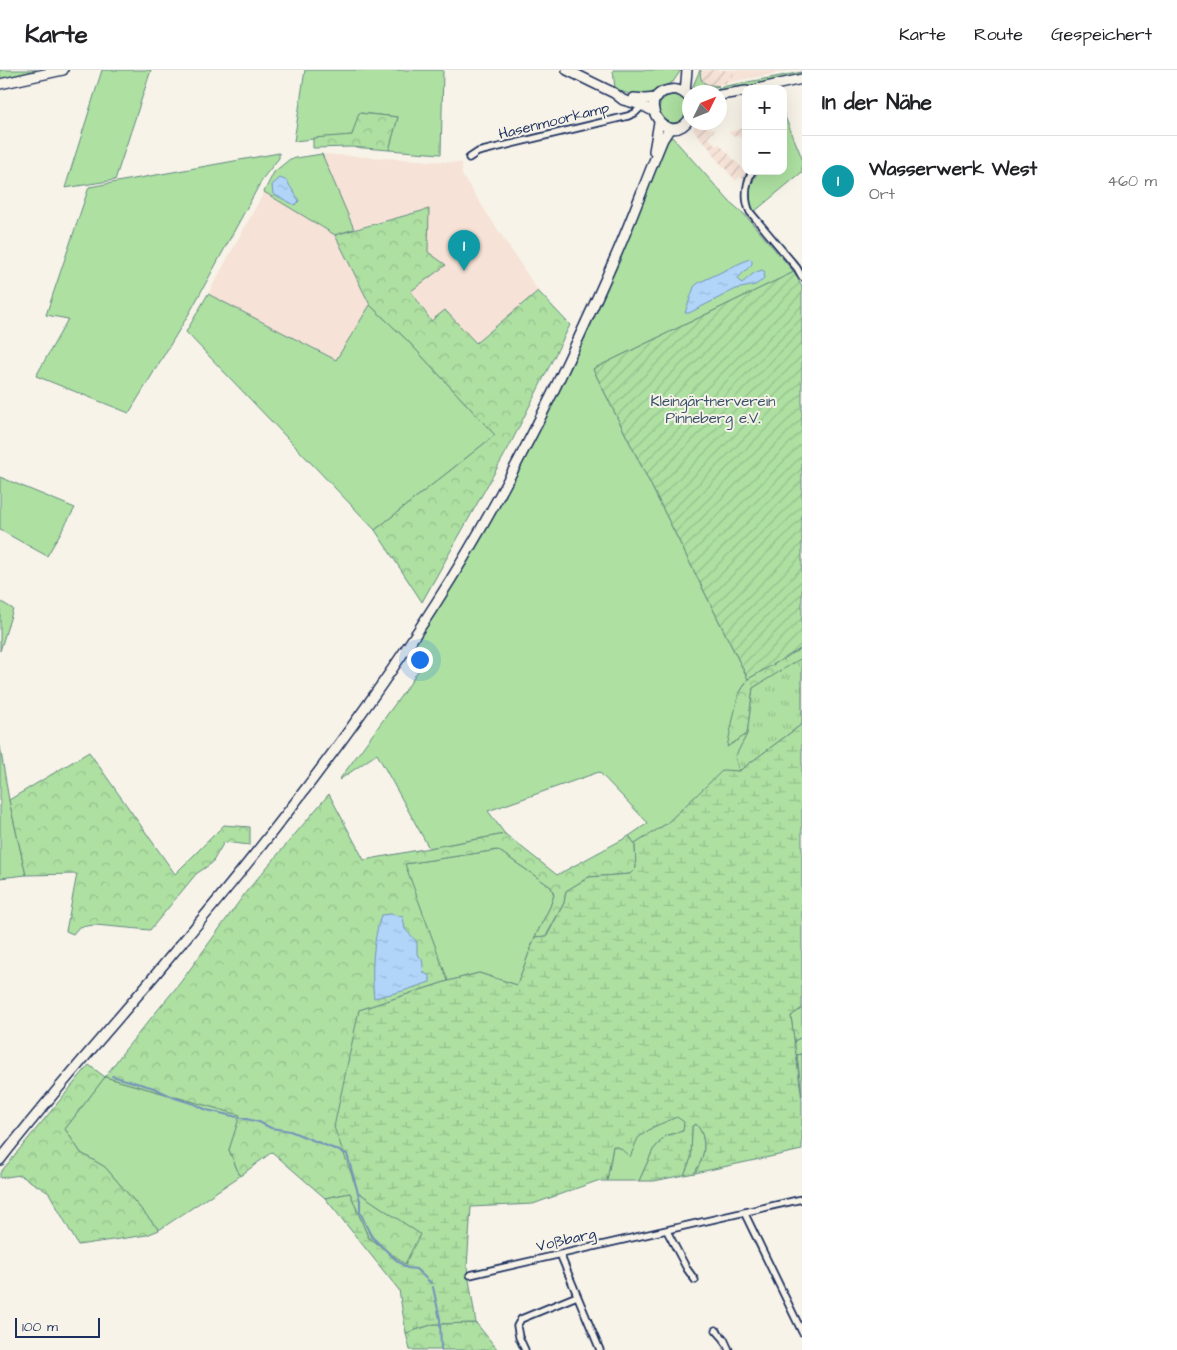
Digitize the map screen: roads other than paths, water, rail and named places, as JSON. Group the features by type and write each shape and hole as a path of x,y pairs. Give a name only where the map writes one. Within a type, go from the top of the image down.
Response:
{"main road":[{"path":"0,84 63,70"},
{"path":"567,70 614,93 637,99 657,98"},
{"path":"653,111 654,103 661,93 673,89 686,70"},
{"path":"686,70 687,85"},
{"path":"780,85 802,79"},
{"path":"673,89 682,94"},
{"path":"727,96 742,92"},
{"path":"614,93 623,100 643,105 653,111 659,122 670,128 682,126"},
{"path":"649,173 659,122"},
{"path":"0,1160 255,853 332,752 435,604 476,537 525,449 570,357 606,277 663,139 670,128"}],"street":[{"name":"Hasenmoorkamp","path":"469,158 478,152 628,116 636,113 643,105"},
{"path":"751,175 747,186 747,206 750,212 797,268 802,277"},
{"name":"Voßbarg","path":"470,1275 802,1199"},
{"path":"744,1212 802,1332"},
{"path":"667,1230 687,1269 695,1280"},
{"path":"560,1254 600,1350"},
{"path":"525,1350 517,1326 521,1319 578,1296"},
{"path":"716,1330 730,1350"}],"water":[{"path":"280,178 287,181 298,198 299,201 295,205 273,194 272,185"},
{"path":"749,259 752,260 752,264 738,280 742,283 754,273 762,270 765,272 763,280 755,285 736,289 689,313 685,313 694,287 698,283"},
{"path":"391,914 403,917 405,929 417,942 417,954 422,959 424,973 430,976 430,982 374,998 373,967 376,935 381,915"}],"waterway":[{"path":"112,1076 154,1088 207,1110 259,1122 271,1128 290,1131 347,1154 360,1200 360,1212 371,1236 395,1259 407,1268 416,1269 431,1283"},
{"path":"433,1287 440,1319 441,1350"}],"place":[{"name":"Wasserwerk West","path":"464,271"}],"park label":[{"name":"Kleingärtnerverein Pinneberg e.V.","path":"713,410"}]}
